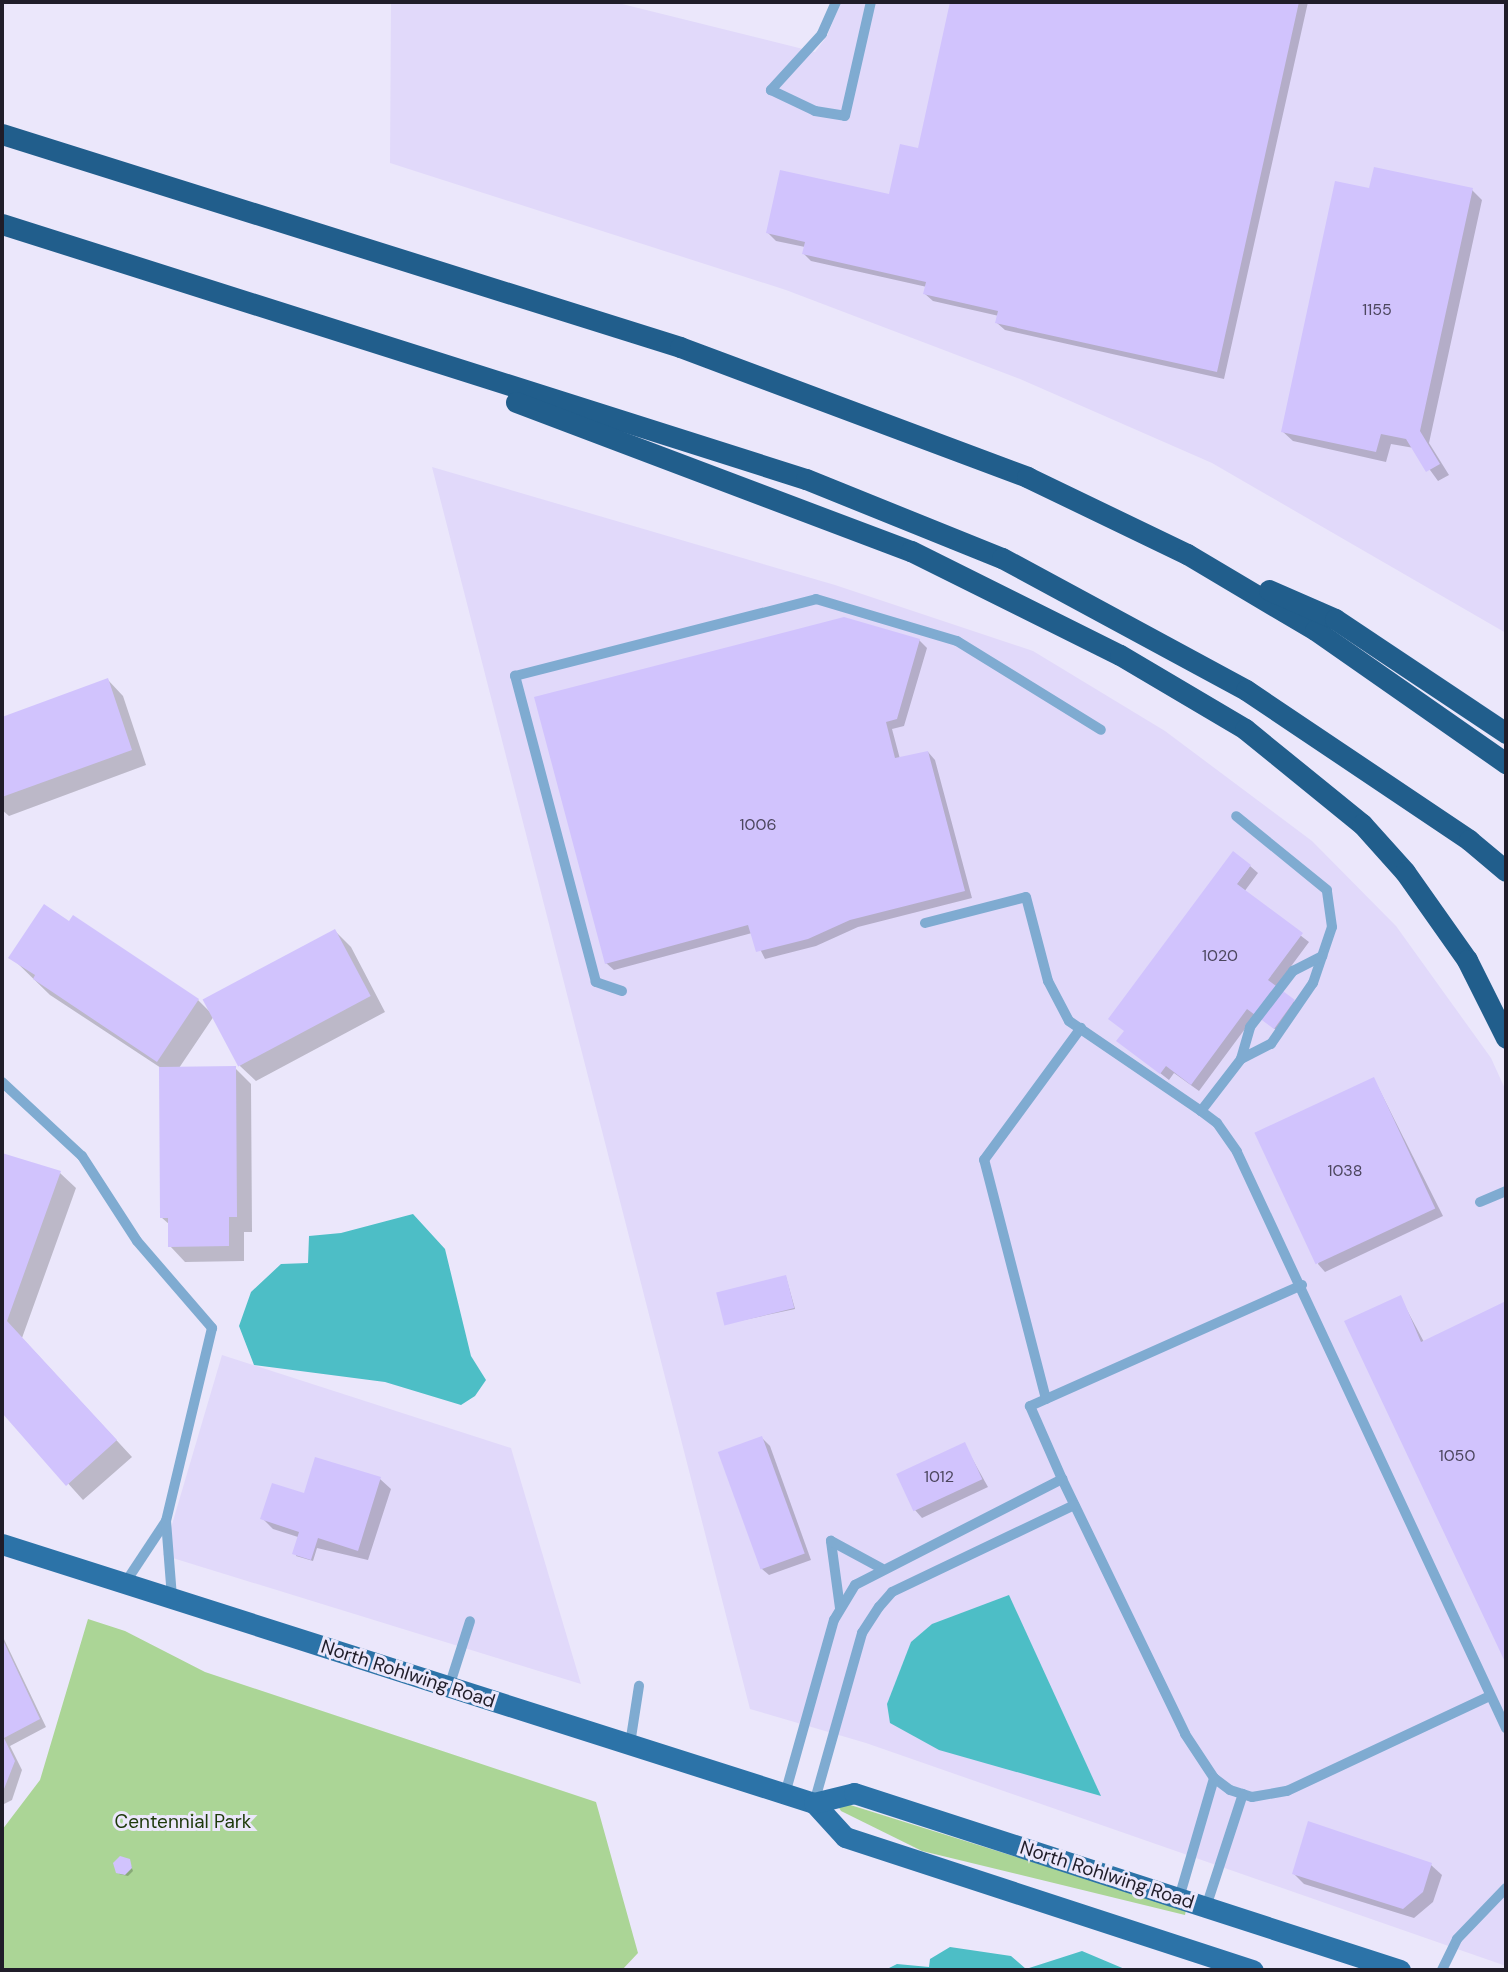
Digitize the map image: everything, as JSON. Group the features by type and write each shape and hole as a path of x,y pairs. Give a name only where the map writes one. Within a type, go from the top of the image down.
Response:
{"highway":[{"path":"2,134 680,346 1027,477 1187,554 1335,619 1506,733"},
{"path":"2,224 365,342 806,479 1002,558 1246,690 1469,840 1506,871"},
{"path":"365,342 621,444 912,551 1120,655 1245,729 1362,824 1405,872 1467,960 1506,1038"},
{"path":"1187,554 1315,630 1506,763"}],"main road":[{"name":"North Rohlwing Road","path":"2,1544 814,1803 854,1793 1401,1970"},
{"path":"814,1803 845,1837 1253,1970"}],"lane":[{"path":"836,2 822,34 771,90 815,111 845,116 871,2"},
{"path":"622,991 596,982 515,676 817,599 957,641 1101,730"},
{"path":"1236,816 1327,890 1332,927 1313,984 1270,1044 1241,1059"},
{"path":"925,923 1026,897 1048,981 1069,1021 1217,1123 1237,1152 1302,1285 1506,1728"},
{"path":"1201,1111 1241,1059 1250,1027 1293,971 1322,956"},
{"path":"1046,1399 984,1160 1081,1028"},
{"path":"2,1082 82,1156 137,1241 212,1328 166,1521 172,1598"},
{"path":"1480,1202 1506,1191"},
{"path":"1302,1285 1030,1406 1062,1479 1185,1734 1214,1778 1243,1794 1252,1797 1287,1791 1490,1696"},
{"path":"785,1794 839,1608 855,1585 881,1568 1062,1479"},
{"path":"814,1803 862,1633 892,1592 1074,1505"},
{"path":"125,1583 166,1521"},
{"path":"839,1608 831,1541 881,1568"},
{"path":"449,1687 471,1621"},
{"path":"630,1745 639,1686"},
{"path":"1178,1899 1214,1778"},
{"path":"1206,1908 1243,1794"},
{"path":"1442,1970 1457,1939 1506,1888"}],"shaded area":[{"path":"391,2 614,2 815,52 827,36 841,2 1506,2 1506,633 1212,463 1020,379 786,290 390,163"},
{"path":"432,467 835,585 1033,651 1165,731 1312,841 1396,926 1491,1058 1506,1091 1506,1966 866,1743 750,1709"},
{"path":"222,1355 511,1448 581,1684 163,1555"}],"green space":[{"name":"Centennial Park","path":"88,1619 125,1631 205,1672 596,1802 638,1953 622,1970 2,1970 2,1830 40,1780"},
{"path":"844,1803 1186,1910 1185,1915 922,1851 841,1811 838,1806"}],"water":[{"path":"413,1214 445,1249 471,1356 486,1380 475,1396 461,1405 385,1382 254,1365 239,1326 251,1292 281,1264 308,1263 309,1236 341,1233"},
{"path":"1009,1595 1101,1796 939,1750 890,1723 887,1704 911,1642 932,1624"},
{"path":"950,1947 1011,1956 1026,1969 1082,1951 1127,1970 885,1970 897,1964 929,1967 930,1959"}],"building":[{"path":"950,2 1299,2 1217,372 995,323 998,311 923,294 926,282 802,254 805,242 766,233 780,170 889,194 900,144 918,148"},
{"path":"1374,167 1473,188 1420,431 1440,464 1426,472 1406,439 1381,434 1376,452 1281,432 1335,181 1369,188"},
{"path":"844,617 920,639 897,719 886,722 895,758 928,751 965,891 850,920 808,939 756,952 748,925 605,964 534,697"},
{"path":"108,678 132,750 2,797 2,717"},
{"path":"1233,851 1251,865 1237,884 1303,933 1268,980 1295,1000 1274,1029 1247,1009 1191,1085 1166,1066 1160,1074 1116,1041 1124,1031 1108,1019"},
{"path":"44,904 69,921 73,915 199,999 157,1062 33,979 35,975 8,958"},
{"path":"335,929 371,996 238,1067 203,999"},
{"path":"236,1066 237,1217 229,1217 229,1246 168,1247 168,1218 160,1218 159,1067"},
{"path":"1374,1077 1435,1208 1316,1264 1254,1133"},
{"path":"2,1153 61,1171 7,1321 117,1440 66,1486 2,1413"},
{"path":"786,1275 794,1308 724,1325 716,1292"},
{"path":"1401,1295 1421,1342 1506,1301 1506,1664 1344,1321"},
{"path":"762,1436 805,1553 761,1570 718,1452"},
{"path":"965,1442 982,1479 913,1511 896,1474"},
{"path":"315,1457 381,1477 358,1551 318,1538 311,1560 292,1554 299,1532 260,1519 272,1483 304,1493"},
{"path":"2,1638 40,1719 4,1738 15,1761 2,1794"},
{"path":"1308,1821 1432,1863 1423,1892 1403,1909 1292,1874"},
{"path":"120,1856 130,1859 132,1868 125,1875 116,1873 113,1863"}]}
